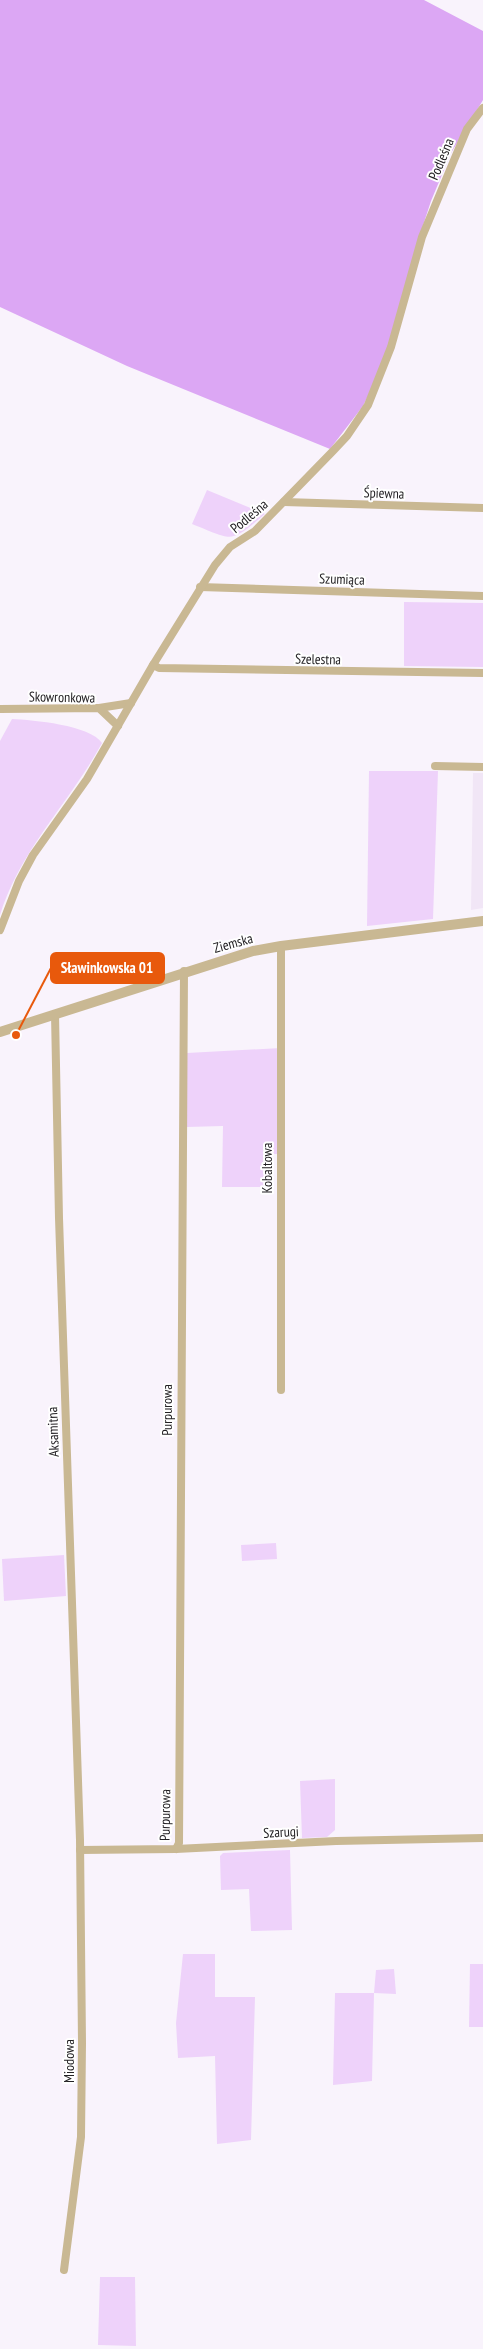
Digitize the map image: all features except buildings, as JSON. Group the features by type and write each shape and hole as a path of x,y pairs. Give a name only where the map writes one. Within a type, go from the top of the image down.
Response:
{"street":[{"name":"Podleśna","path":"0,930 19,881 33,855 88,779 153,665 215,565 230,547 255,531 284,502 347,436 368,406 392,347 422,237 467,129 483,108"},
{"name":"Śpiewna","path":"284,502 483,508"},
{"name":"Szumiąca","path":"200,587 483,596"},
{"name":"Szelestna","path":"153,665 159,668 264,671 483,673"},
{"path":"99,708 131,703"},
{"name":"Skowronkowa","path":"0,709 99,708 118,726"},
{"path":"435,766 483,767"},
{"name":"Ziemska","path":"0,1032 235,956 281,946 483,921"},
{"name":"Kobaltowa","path":"281,946 281,1390"},
{"name":"Purpurowa","path":"176,1849 178,1843 184,972"},
{"name":"Aksamitna","path":"55,1014 59,1228 80,1850"},
{"name":"Szarugi","path":"80,1850 176,1849 336,1841 483,1838"},
{"name":"Miodowa","path":"64,2270 81,2137 80,1850"}],"shaded area":[{"path":"0,0 424,0 483,31 483,100 451,153 431,201 415,250 389,347 377,378 363,406 330,449 127,366 0,307"},
{"path":"207,490 265,514 237,535 231,537 216,534 192,524"},
{"path":"404,602 483,603 483,667 404,666"},
{"path":"12,719 47,722 74,728 96,737 102,743 20,869 0,915 0,741"},
{"path":"369,771 438,771 433,919 367,926"},
{"path":"473,773 483,773 483,908 471,910"},
{"path":"281,1048 279,1154 273,1154 273,1187 222,1187 223,1126 187,1127 187,1053"},
{"path":"276,1543 277,1559 242,1561 241,1545"},
{"path":"64,1555 66,1596 4,1601 2,1559"},
{"path":"335,1779 335,1830 327,1837 302,1838 300,1781"},
{"path":"290,1850 292,1930 251,1931 249,1889 221,1890 220,1856 223,1853"},
{"path":"183,1954 215,1954 215,1997 255,1997 251,2140 217,2144 215,2056 178,2058 176,2023"},
{"path":"470,1964 483,1964 483,2027 469,2027"},
{"path":"394,1969 396,1994 374,1993 376,1970"},
{"path":"335,1993 374,1993 372,2081 333,2085"},
{"path":"100,2277 135,2277 136,2346 98,2345"}],"place":[{"name":"Sławinkowska 01","path":"16,1035"}]}
